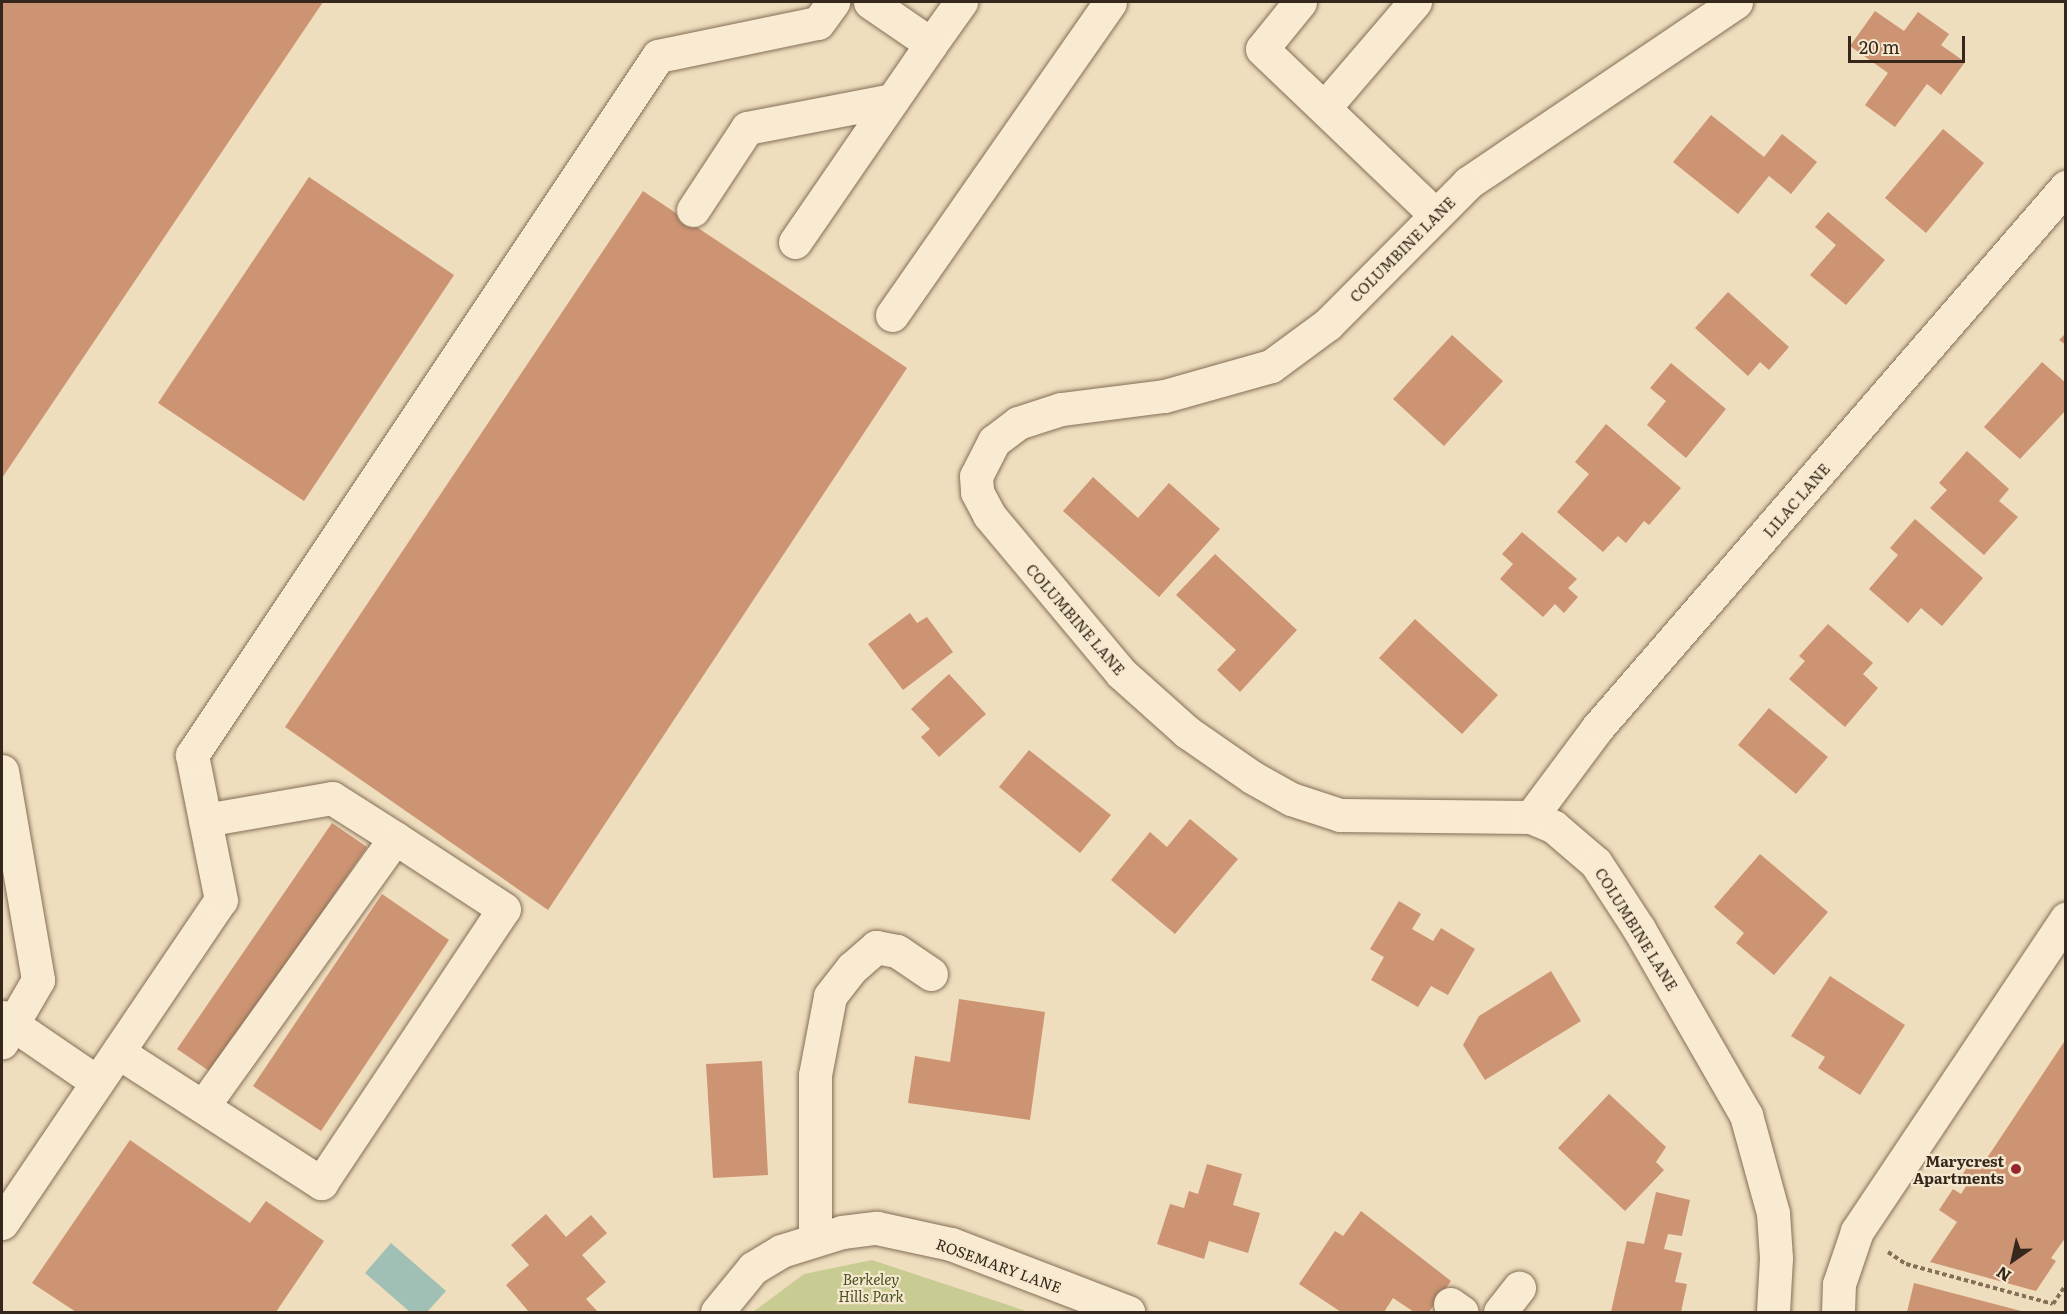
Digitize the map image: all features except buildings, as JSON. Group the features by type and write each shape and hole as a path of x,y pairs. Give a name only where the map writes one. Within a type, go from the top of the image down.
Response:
{"street":[{"path":"2,1223 221,900 192,755 658,56 818,23 833,2"},
{"path":"870,2 930,44"},
{"path":"795,242 961,2"},
{"path":"892,315 1110,2"},
{"path":"1300,2 1262,49 1436,215"},
{"path":"1324,108 1415,2"},
{"name":"COLUMBINE LANE","path":"1736,2 1501,158 1468,183 1328,324 1271,366 1164,396 1061,409 1018,423 994,441 981,461 977,492 989,515 1121,673 1187,732 1252,777 1291,799 1340,815 1531,817 1554,827 1596,863 1730,1082 1746,1115 1769,1189 1776,1258 1773,1312"},
{"path":"693,210 747,128 892,100"},
{"name":"LILAC LANE","path":"1531,817 1598,727 2066,187"},
{"path":"2,774 14,908 38,980 5,1028 97,1082"},
{"path":"118,1052 321,1183 504,909 332,798 205,820"},
{"path":"203,1106 395,838"},
{"path":"1838,1312 1839,1284 1857,1232 2066,920"},
{"path":"815,1240 815,1075 830,996 852,968 876,946 897,951 931,974"},
{"name":"ROSEMARY LANE","path":"717,1312 753,1268 781,1251 815,1240 877,1228 951,1244 1128,1312"}],"path":[{"path":"1857,1232 1906,1264 2053,1304 2066,1285"}],"green space":[{"name":"Berkeley Hills Park","path":"872,1260 1029,1312 753,1312 804,1274"}],"water":[{"path":"391,1243 446,1291 427,1312 410,1312 365,1273"}],"place":[{"name":"Marycrest Apartments","path":"2016,1169"}]}
